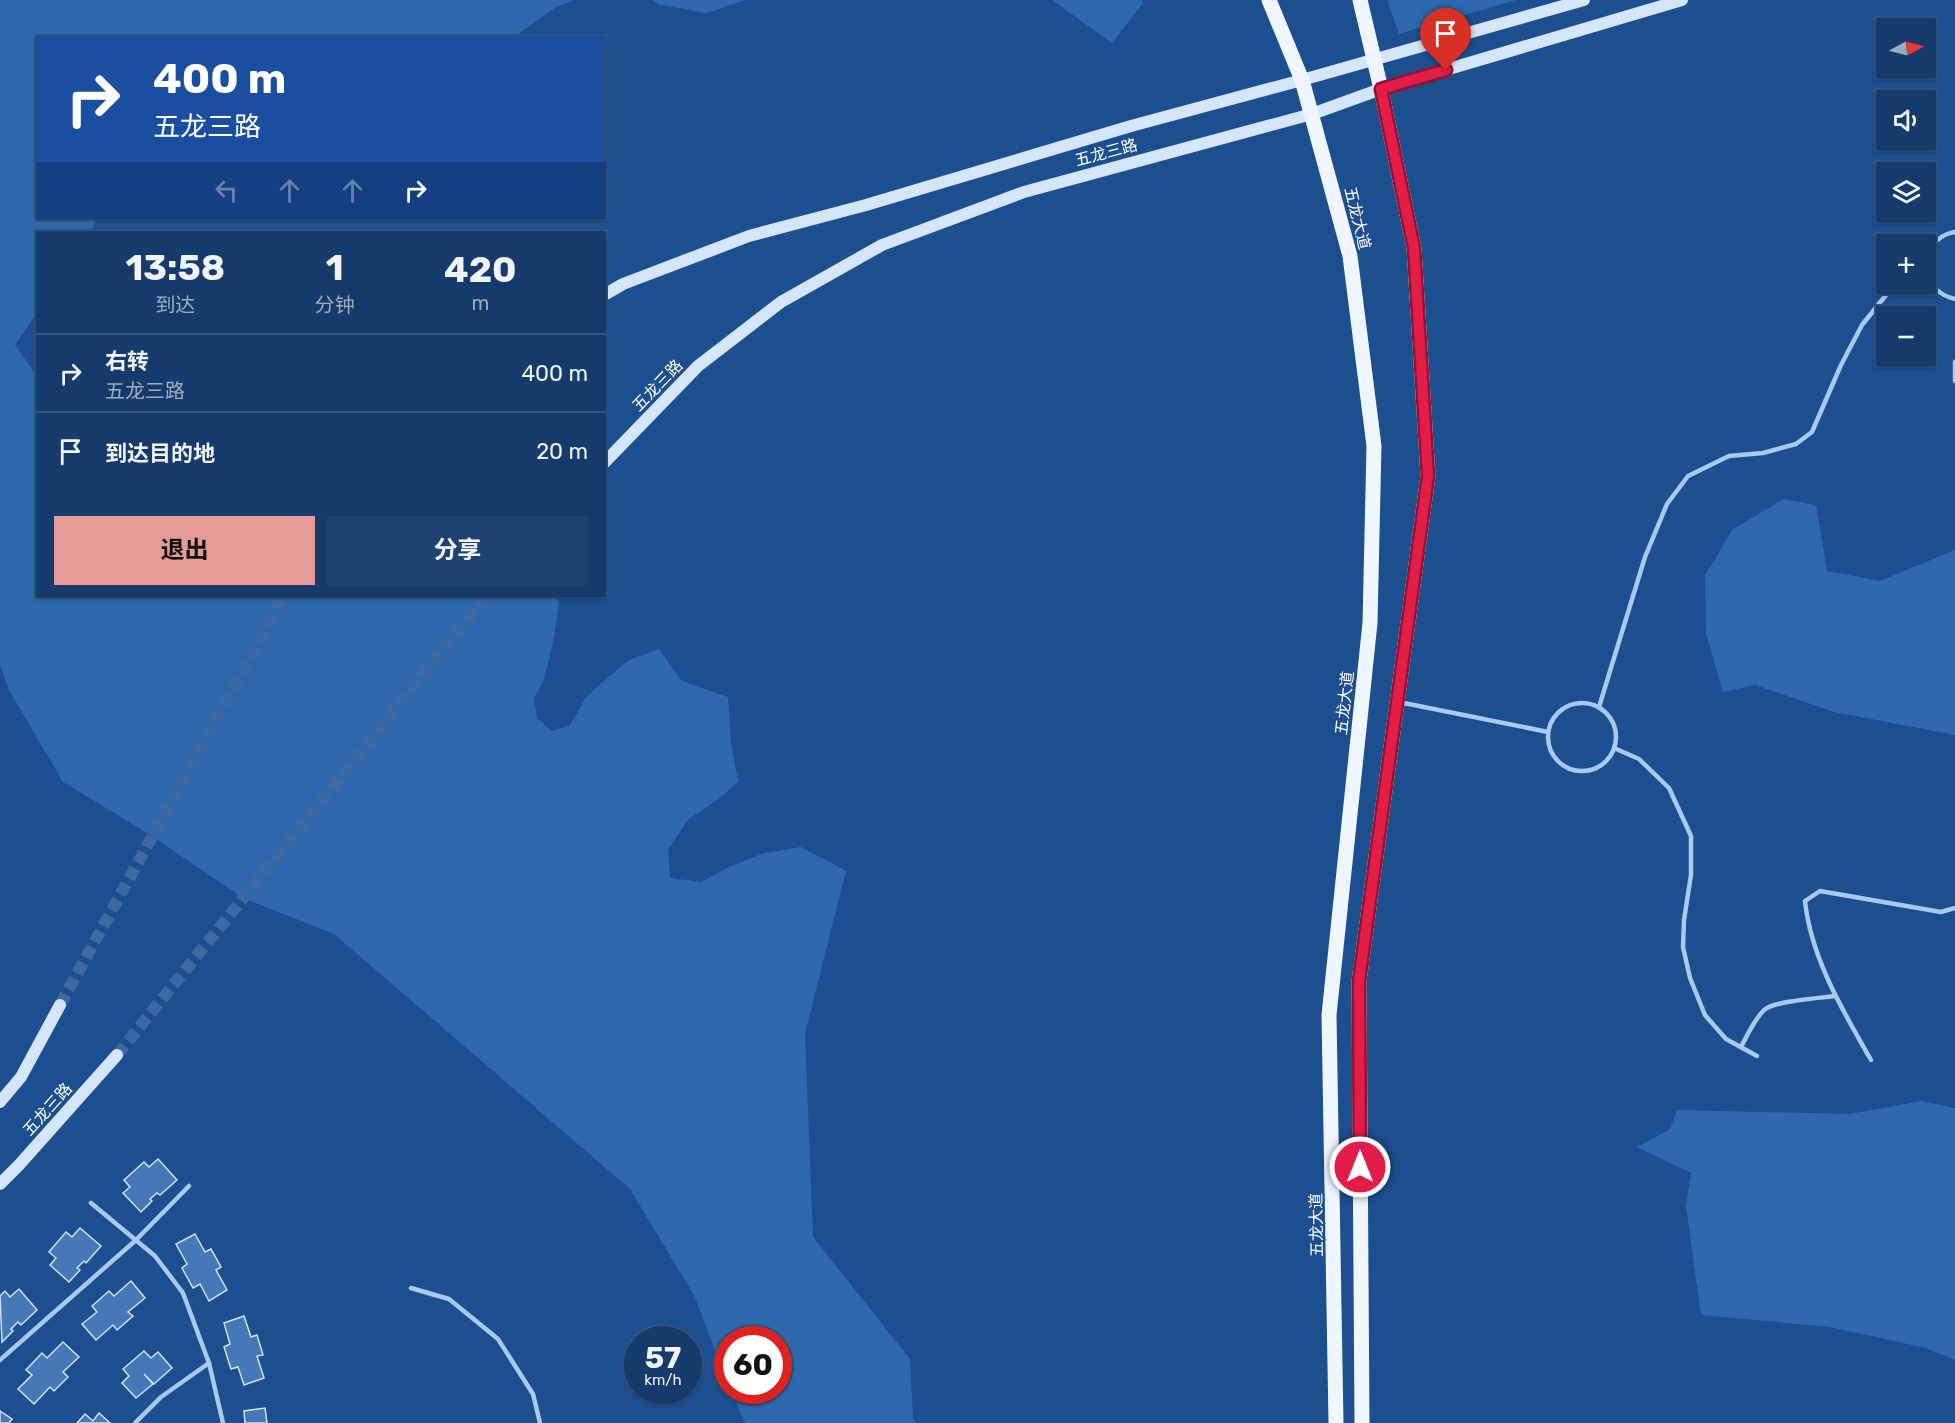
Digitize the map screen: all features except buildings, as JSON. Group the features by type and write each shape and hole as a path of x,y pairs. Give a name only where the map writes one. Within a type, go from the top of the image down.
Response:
{"main road":[{"name":"五龙大道","path":"1269,0 1302,80 1350,256 1374,446 1370,622 1329,1015 1336,1423"},
{"path":"1360,0 1414,248 1428,476 1359,981 1362,1423"},
{"name":"五龙三路","path":"606,294 624,284 749,236 866,205 1120,129 1584,0"},
{"name":"五龙三路","path":"606,461 708,359 781,302 882,244 1024,192 1312,114 1381,89 1682,0"},
{"path":"0,1102 21,1077 60,1005"},
{"name":"五龙三路","path":"0,1184 117,1055"}],"lane":[{"path":"1936,240 1948,233 1955,232"},
{"path":"1936,290 1944,296 1955,299"},
{"path":"1599,707 1645,557 1667,504 1688,476 1729,456 1763,453 1796,444 1812,432 1841,364 1862,325 1888,294"},
{"path":"1955,363 1955,381"},
{"path":"1396,701 1548,732"},
{"path":"1589,703 1599,707 1608,715 1614,725 1616,736 1614,748 1600,766 1579,771 1559,762 1548,743 1548,732 1557,712 1566,706 1589,703"},
{"path":"1614,748 1639,759 1670,788 1691,836 1691,874 1684,920 1683,947 1690,978 1705,1016 1726,1039 1757,1056"},
{"path":"1871,1060 1835,996 1807,923 1805,901 1820,891 1941,912 1955,908"},
{"path":"1741,1047 1753,1024 1766,1007 1835,996"},
{"path":"0,1360 136,1240 189,1186"},
{"path":"91,1203 155,1256 183,1293 209,1363 224,1423"},
{"path":"411,1288 449,1299 498,1339 533,1394 540,1423"},
{"path":"135,1423 161,1397 209,1363"}],"shaded area":[{"path":"0,0 574,0 556,7 515,36 36,36 36,219 97,219 92,231 36,231 36,314 15,345 36,375 36,597 554,597 559,601 554,638 544,680 534,698 537,718 552,731 570,725 586,697 629,660 659,649 682,681 728,697 731,742 738,782 716,801 689,819 668,849 670,878 701,882 731,866 764,853 801,847 846,871 805,1033 813,1237 910,1359 913,1419 917,1423 745,1423 737,1404 792,1404 792,1326 714,1326 714,1347 695,1297 630,1189 334,934 243,898 149,834 63,782 9,690 0,665"},
{"path":"652,0 745,0 707,13 660,5"},
{"path":"1052,0 1141,0 1143,3 1112,43"},
{"path":"1387,0 1516,0 1399,34"},
{"path":"1784,499 1816,505 1827,571 1880,581 1955,550 1955,735 1834,712 1755,685 1723,692 1706,634 1705,575 1733,529"},
{"path":"1922,1101 1955,1108 1955,1360 1926,1348 1830,1327 1701,1315 1686,1206 1691,1173 1637,1147 1670,1129 1677,1110 1849,1114"}],"tunnel":[{"path":"60,1005 283,597"},
{"path":"117,1055 485,597"}],"route":[{"path":"1360,1167 1359,981 1428,476 1414,248 1381,89 1446,70"}]}
